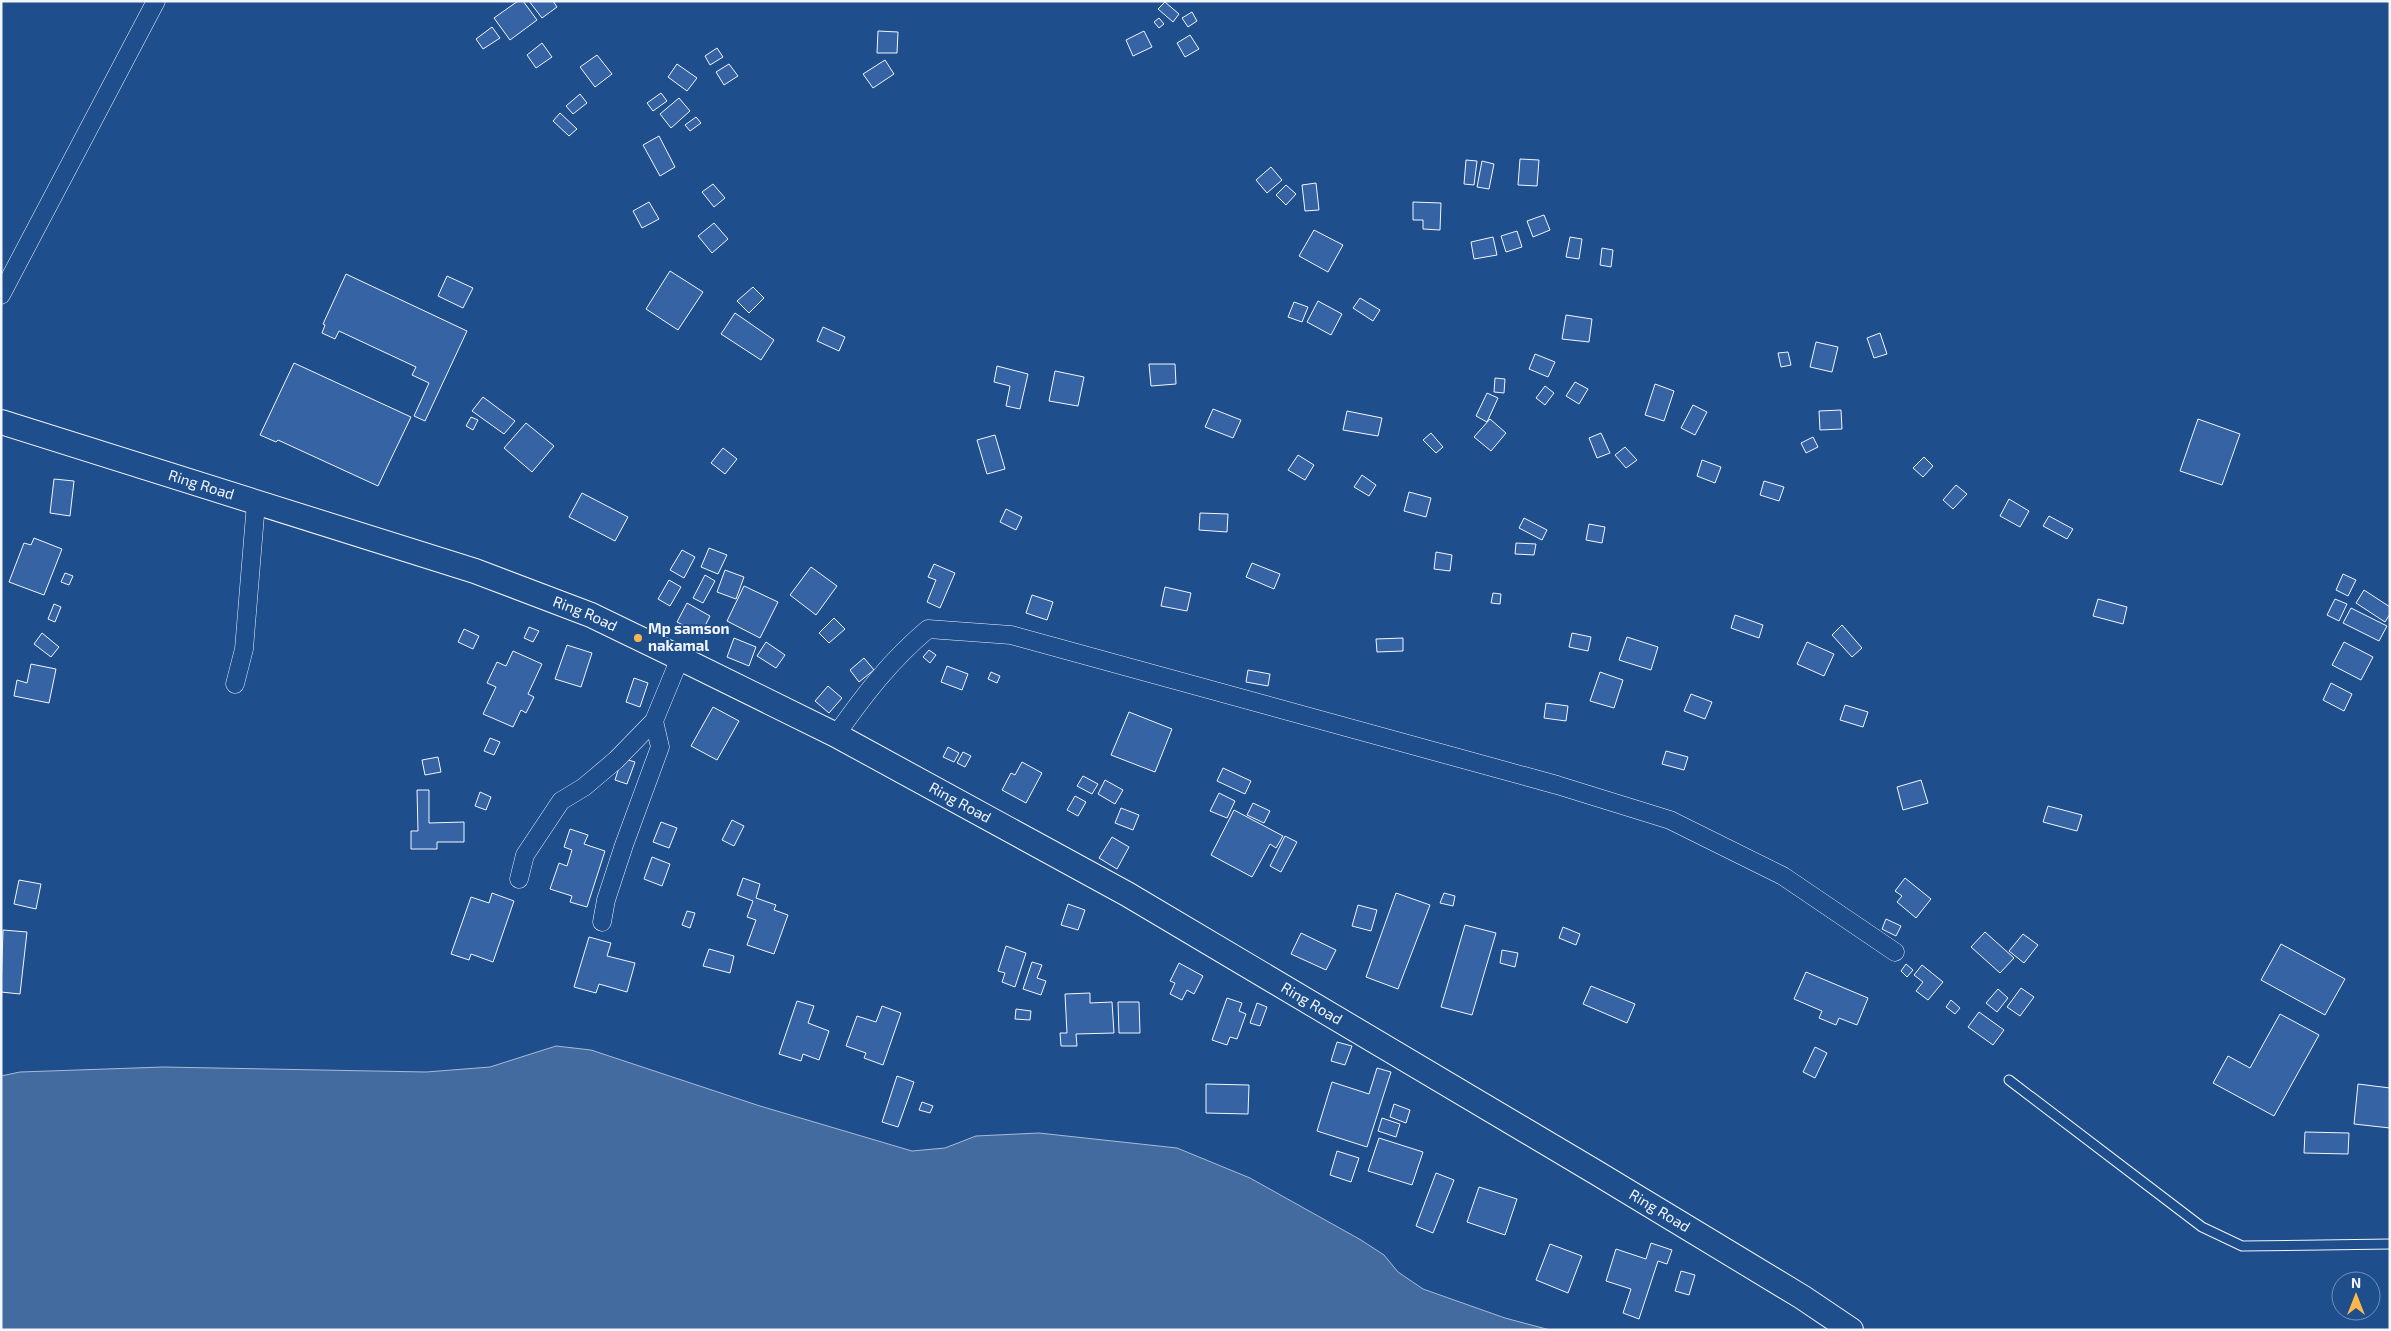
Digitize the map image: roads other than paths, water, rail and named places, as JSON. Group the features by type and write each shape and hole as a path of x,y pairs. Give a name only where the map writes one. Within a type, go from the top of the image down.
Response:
{"main road":[{"name":"Ring Road","path":"1,422 510,584 591,615 680,658 836,735 1127,894 1597,1173 1802,1297 1850,1330"}],"street":[{"path":"1,295 156,1"},
{"path":"235,684 244,649 256,503"},
{"path":"836,735 867,691 902,652 928,629 1011,635 1557,784 1670,820 1783,876 1895,952"},
{"path":"519,879 525,855 561,801 584,787 616,760 654,721 680,658"},
{"path":"602,922 606,900 624,845 660,747 654,721"}],"lane":[{"path":"2009,1080 2202,1227 2242,1246 2390,1244"}],"water":[{"path":"556,1046 591,1050 760,1106 912,1151 945,1148 976,1136 1039,1133 1177,1148 1250,1178 1361,1240 1384,1255 1398,1272 1423,1289 1505,1318 1550,1330 1,1330 1,1076 20,1072 163,1067 426,1072 490,1067"}],"place":[{"name":"Mp samson nakamal","path":"638,638"}]}
